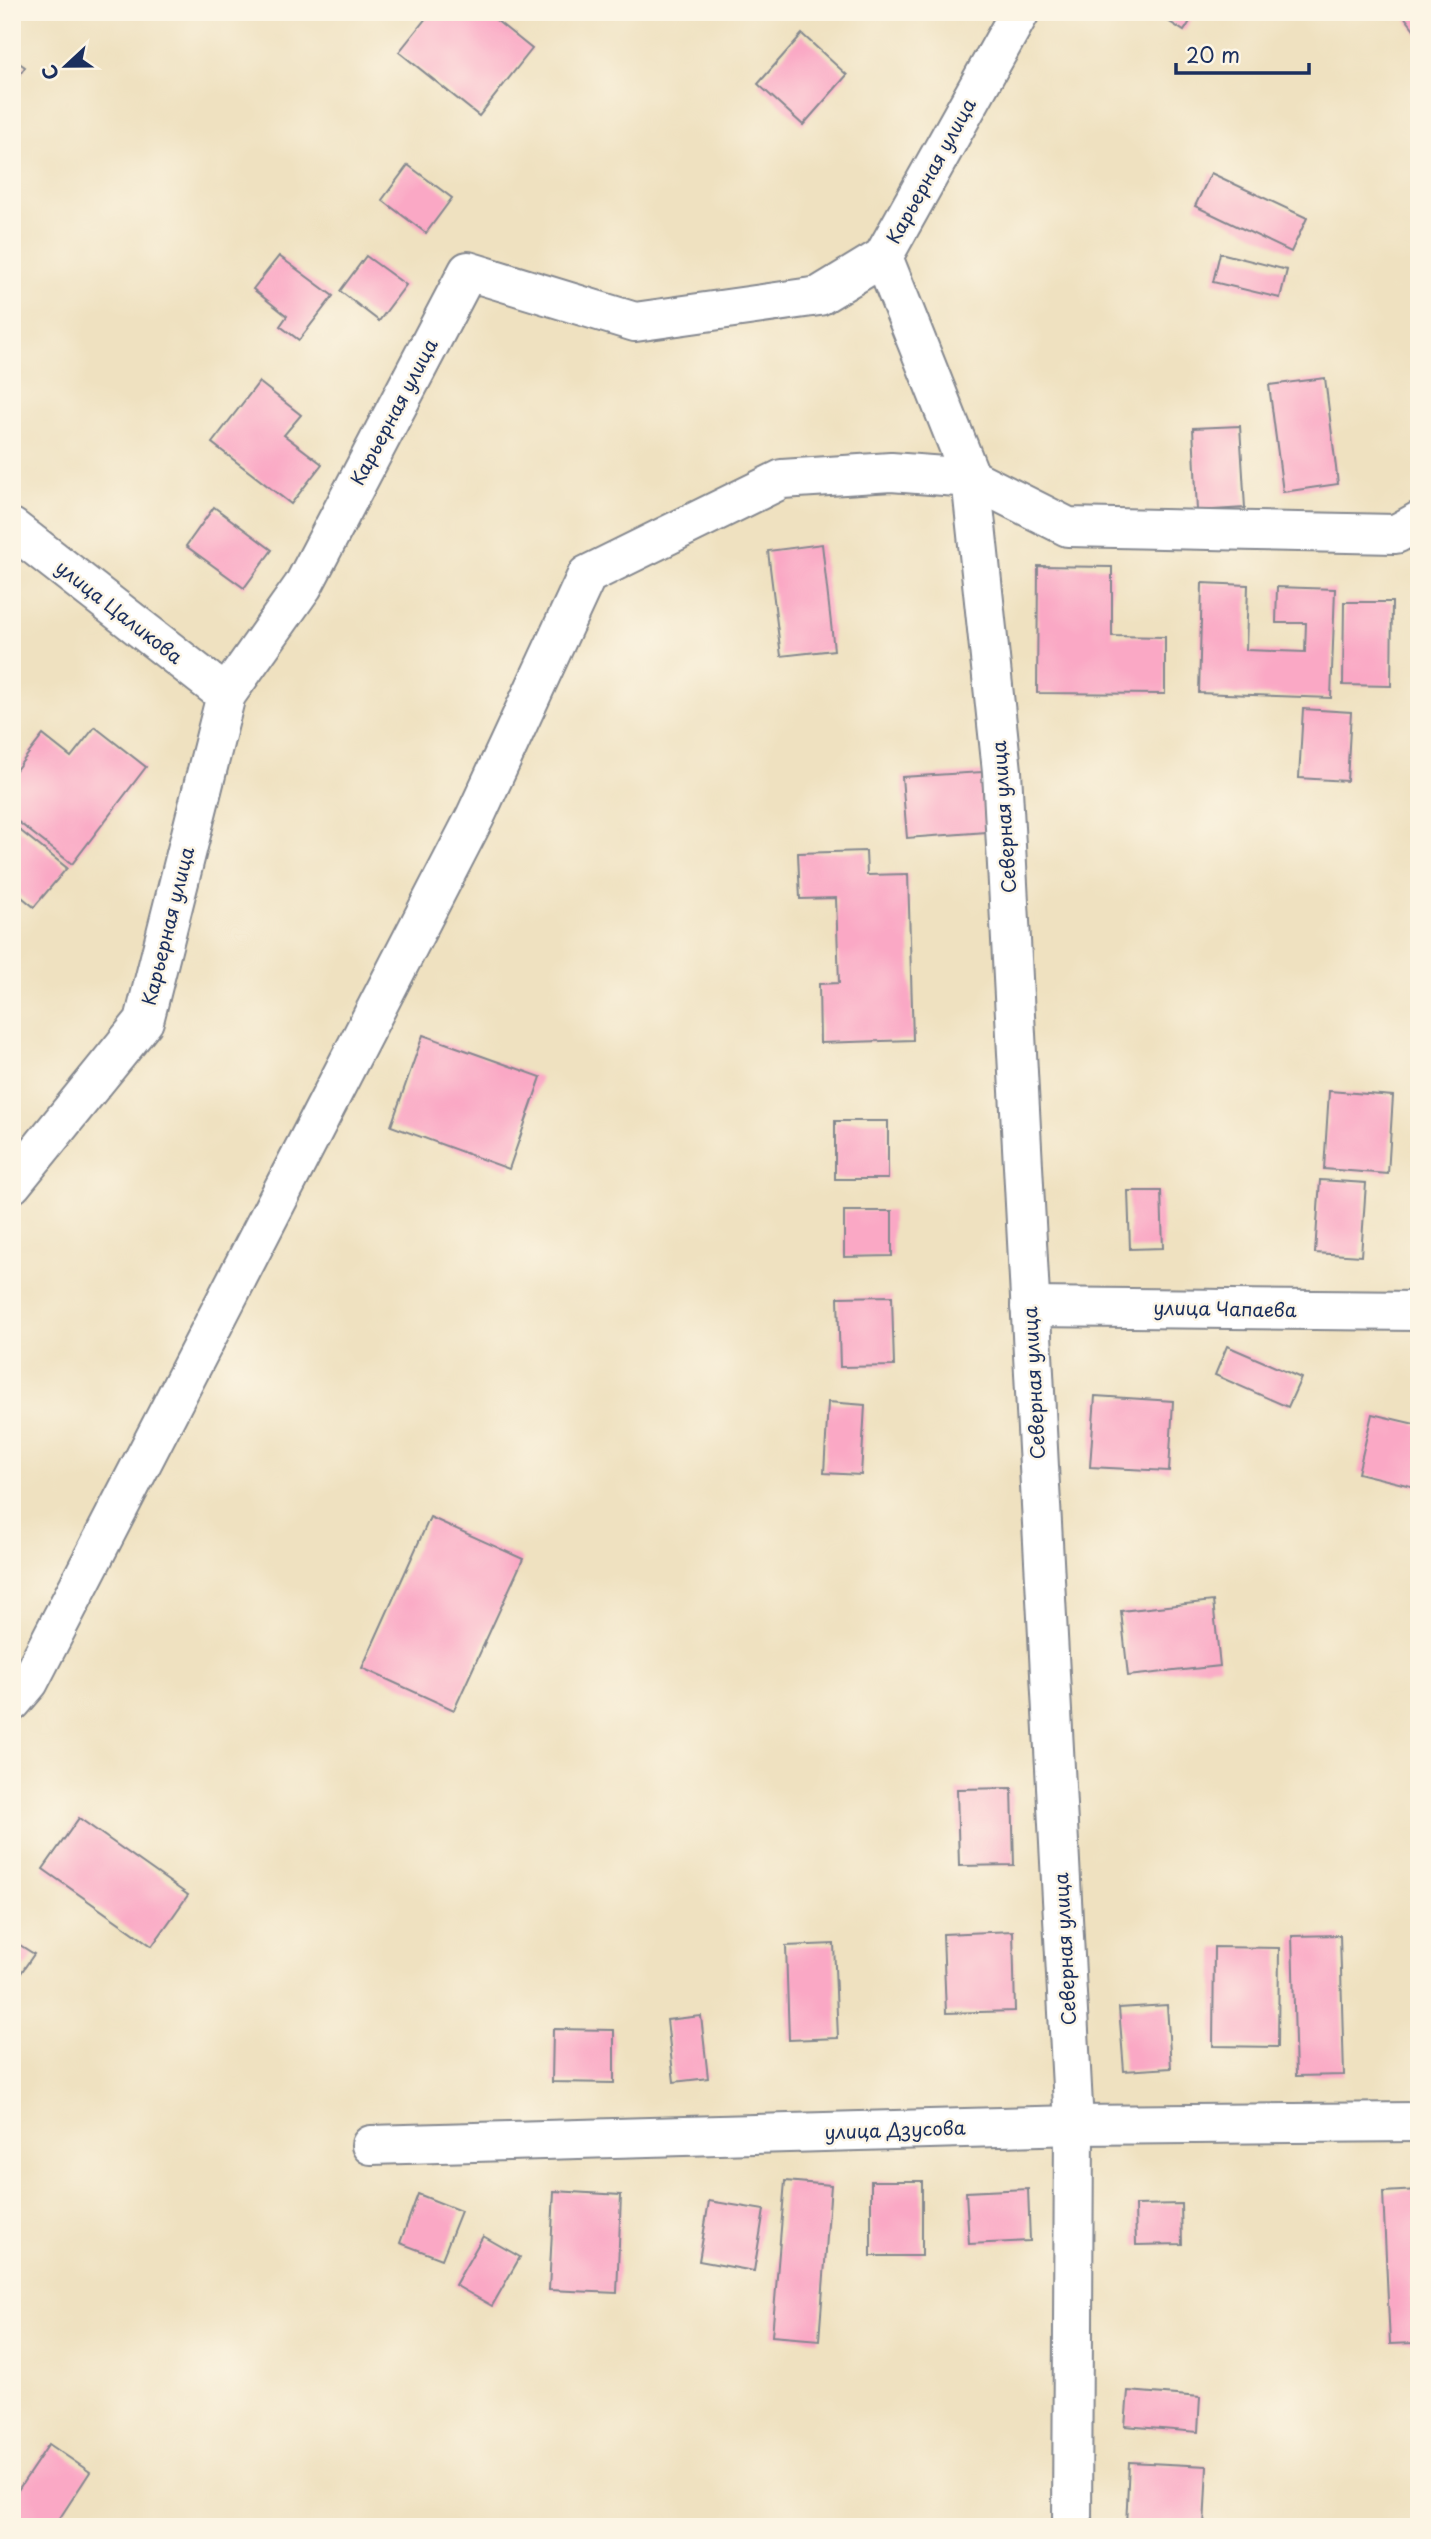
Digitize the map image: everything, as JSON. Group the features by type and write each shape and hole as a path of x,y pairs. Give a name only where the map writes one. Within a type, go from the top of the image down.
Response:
{"street":[{"name":"Карьерная улица","path":"12,1184 144,1021 226,695 303,586 468,271 635,322 819,296 883,257 1020,12"},
{"name":"Северная улица","path":"883,257 971,478 1002,771 1074,2125 1072,2527"},
{"path":"12,1702 29,1682 475,817 587,575 782,479 891,472 971,478 1068,527 1396,534 1419,521"},
{"name":"улица Цаликова","path":"12,528 226,695"},
{"name":"улица Чапаева","path":"1030,1307 1419,1311"},
{"name":"улица Дзусова","path":"370,2145 1074,2125 1419,2122"}],"building":[{"path":"431,12 486,12 532,49 479,116 399,52"},
{"path":"1154,12 1196,12 1184,31"},
{"path":"1401,12 1419,12 1419,36"},
{"path":"802,34 847,75 803,125 758,84"},
{"path":"12,58 25,67 12,86"},
{"path":"408,165 452,198 426,233 382,200"},
{"path":"1211,173 1307,218 1291,252 1195,206"},
{"path":"1220,253 1287,270 1280,298 1213,282"},
{"path":"279,256 333,296 299,340 280,326 287,316 253,289"},
{"path":"366,256 406,285 379,321 340,291"},
{"path":"1325,378 1338,484 1283,492 1269,385"},
{"path":"259,382 301,415 284,435 322,464 291,504 212,443"},
{"path":"1240,426 1245,508 1197,511 1193,428"},
{"path":"214,507 272,550 244,588 186,546"},
{"path":"822,544 834,650 781,656 768,551"},
{"path":"1038,566 1112,567 1112,636 1165,637 1165,694 1037,693"},
{"path":"1202,583 1248,585 1246,650 1305,652 1306,623 1276,623 1277,587 1335,589 1331,698 1199,693"},
{"path":"1344,602 1392,602 1391,686 1343,685"},
{"path":"1303,709 1351,712 1347,781 1299,778"},
{"path":"95,727 146,767 72,864 12,817 12,775 43,735 71,757"},
{"path":"982,772 986,832 907,838 902,777"},
{"path":"12,824 67,868 34,907 12,889"},
{"path":"866,851 867,875 908,874 913,1040 820,1043 819,984 839,983 836,898 800,899 798,853"},
{"path":"423,1035 541,1077 509,1169 391,1126"},
{"path":"1329,1091 1393,1096 1388,1174 1324,1169"},
{"path":"835,1121 888,1121 888,1179 835,1179"},
{"path":"1320,1180 1366,1183 1361,1256 1315,1253"},
{"path":"1128,1191 1161,1191 1163,1248 1130,1249"},
{"path":"844,1211 892,1211 892,1256 844,1257"},
{"path":"892,1296 894,1366 840,1367 838,1297"},
{"path":"1227,1346 1301,1378 1288,1407 1215,1375"},
{"path":"1095,1396 1173,1401 1169,1471 1090,1467"},
{"path":"828,1402 865,1405 861,1475 824,1473"},
{"path":"1372,1414 1419,1425 1419,1488 1358,1473"},
{"path":"430,1517 523,1559 454,1710 362,1668"},
{"path":"1213,1601 1220,1666 1128,1676 1121,1611"},
{"path":"1012,1788 1014,1865 959,1866 957,1789"},
{"path":"79,1818 188,1895 152,1946 43,1869"},
{"path":"1013,1931 1015,2011 946,2013 943,1934"},
{"path":"1340,1935 1344,2075 1296,2076 1292,1936"},
{"path":"12,1940 34,1954 12,1986"},
{"path":"834,1944 838,2038 789,2040 786,1946"},
{"path":"1214,1947 1279,1948 1278,2047 1213,2046"},
{"path":"1167,2005 1171,2068 1124,2071 1119,2008"},
{"path":"701,2016 708,2078 674,2082 667,2020"},
{"path":"553,2029 614,2030 614,2083 552,2082"},
{"path":"785,2181 831,2185 819,2340 772,2336"},
{"path":"871,2181 922,2181 922,2256 871,2256"},
{"path":"1028,2189 1030,2241 969,2244 966,2192"},
{"path":"1419,2190 1419,2278 1411,2278 1414,2343 1390,2344 1383,2192"},
{"path":"554,2191 621,2195 617,2293 549,2290"},
{"path":"418,2194 461,2211 442,2259 400,2243"},
{"path":"709,2201 764,2210 754,2271 699,2261"},
{"path":"1181,2204 1182,2244 1136,2245 1135,2205"},
{"path":"483,2236 520,2257 492,2306 455,2285"},
{"path":"1128,2391 1200,2397 1198,2432 1125,2426"},
{"path":"49,2444 90,2472 54,2527 26,2527 12,2517 12,2499"},
{"path":"1129,2462 1207,2466 1204,2527 1126,2526"}]}
